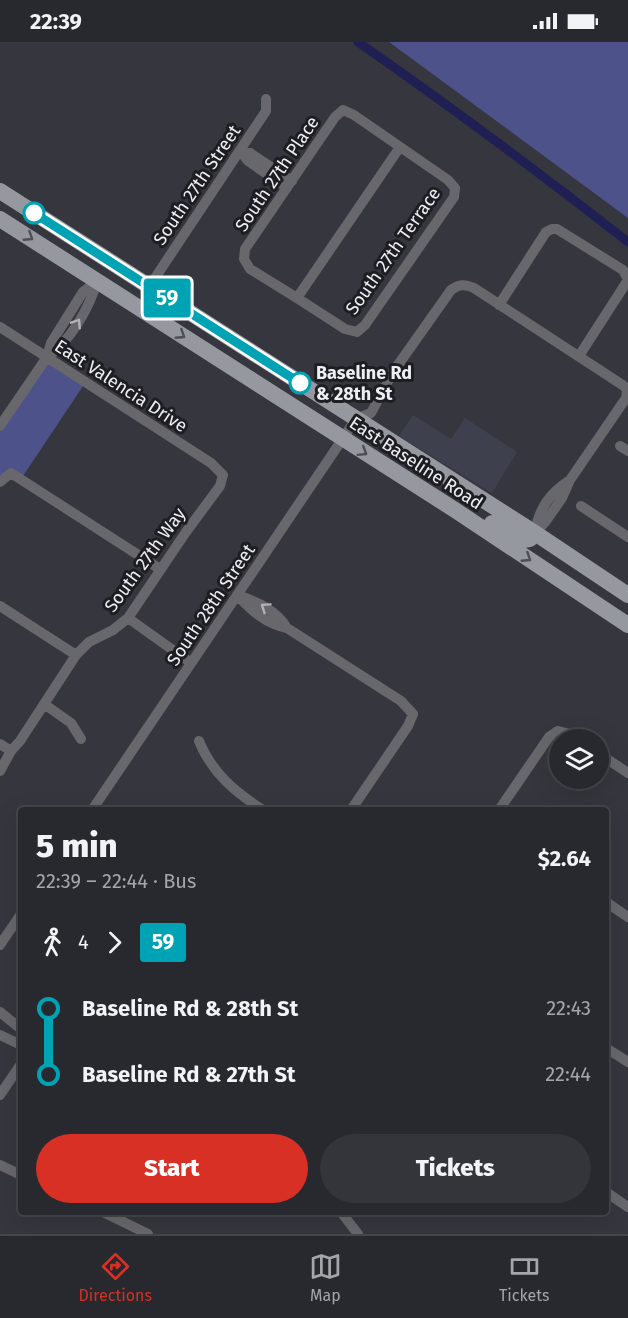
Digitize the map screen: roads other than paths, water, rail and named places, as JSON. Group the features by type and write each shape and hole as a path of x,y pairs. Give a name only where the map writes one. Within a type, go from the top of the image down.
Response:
{"main road":[{"name":"East Baseline Road","path":"0,191 628,594"},
{"name":"East Baseline Road","path":"0,219 628,624"},
{"path":"86,246 95,264 97,280 107,276 111,277 139,292 149,287"},
{"path":"149,287 150,306 156,319"},
{"path":"454,510 480,516 525,540 535,533"}],"street":[{"name":"South 27th Street","path":"149,287 266,111 266,99"},
{"name":"South 27th Place","path":"297,298 250,268 244,259 245,249 289,184 335,117 343,110 400,147"},
{"path":"297,298 400,147"},
{"name":"South 27th Terrace","path":"297,298 345,329 357,332 365,325 454,197 454,188 448,180 400,147"},
{"path":"240,151 250,153 268,170 289,184"},
{"path":"535,533 538,514 554,500 555,490 570,480 626,398 627,390 499,305 546,232 557,228 623,270 628,278 579,356"},
{"path":"0,426 47,357 60,348 93,298 97,280"},
{"name":"South 28th Street","path":"94,807 356,419 371,413 393,372 451,290 465,284 499,305"},
{"name":"East Valencia Drive","path":"0,327 211,463 223,475"},
{"path":"0,482 11,473 160,569"},
{"name":"South 27th Way","path":"0,771 76,655 90,642 113,630 128,618 220,486 223,475"},
{"path":"581,506 628,537"},
{"path":"237,595 250,609 273,625 287,628 401,701 413,714 408,726 353,807"},
{"path":"0,606 76,655"},
{"path":"128,618 191,663"},
{"path":"44,704 71,723 81,739"},
{"path":"501,807 549,737"},
{"path":"199,741 214,770 228,784 259,807"},
{"path":"0,744 11,751"},
{"path":"609,760 628,773"},
{"path":"609,904 628,917"},
{"path":"0,945 18,918"},
{"path":"1,1015 18,1027"},
{"path":"0,1035 18,1044"},
{"path":"609,1050 628,1062"},
{"path":"0,1095 18,1068"},
{"path":"0,1165 18,1173"},
{"path":"609,1194 628,1207"},
{"path":"109,1215 148,1234"},
{"path":"343,1215 358,1234"}],"waterway":[{"path":"358,42 494,140 628,242"}],"place":[{"name":"Baseline Rd & 28th St","path":"300,383"}]}
